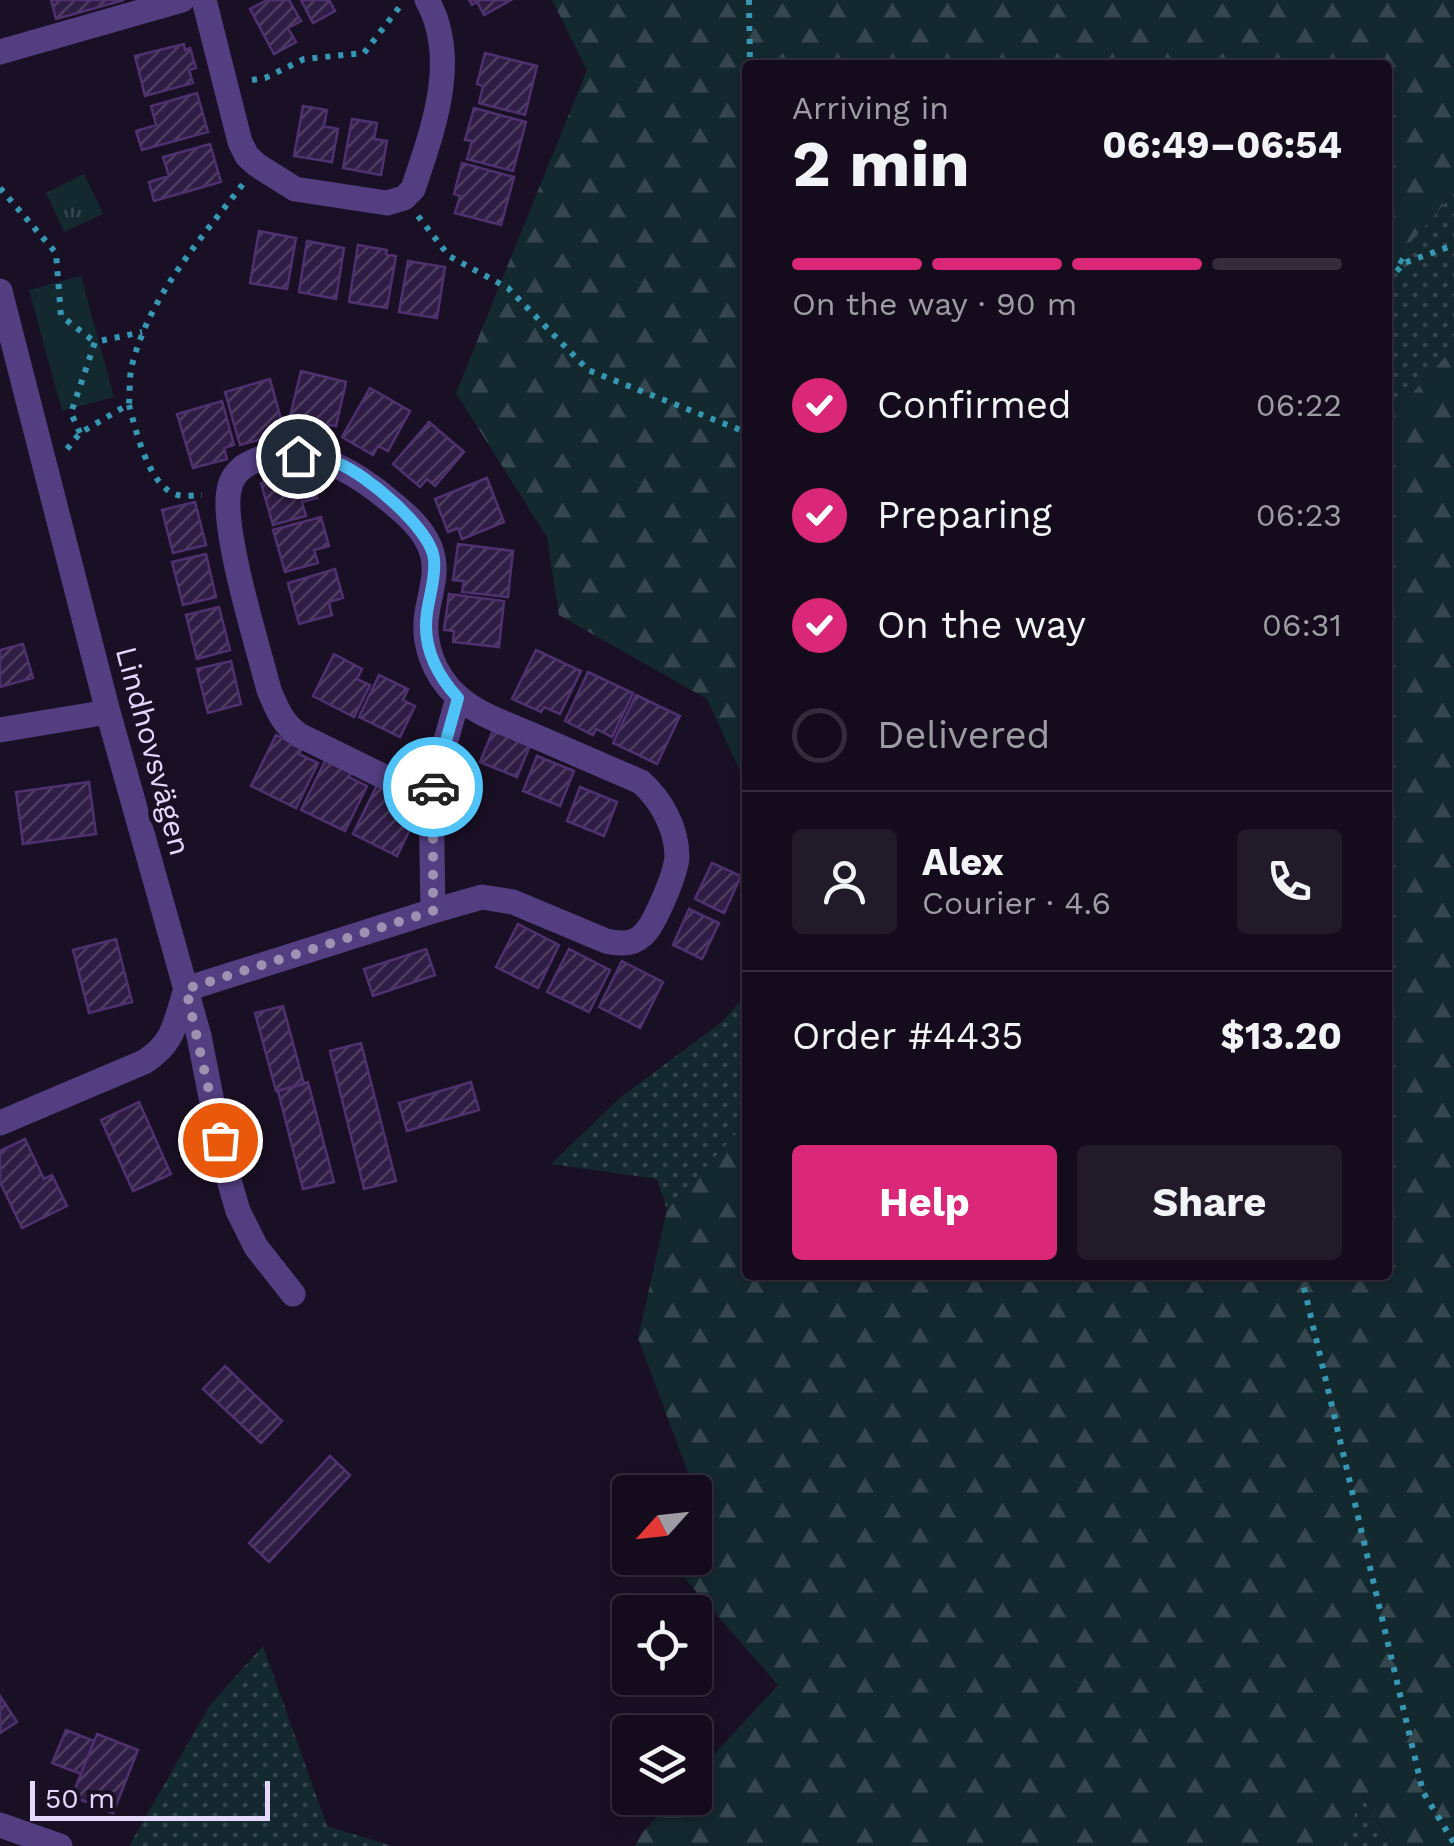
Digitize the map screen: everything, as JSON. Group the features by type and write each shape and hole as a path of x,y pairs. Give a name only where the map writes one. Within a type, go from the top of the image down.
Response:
{"street":[{"path":"0,52 182,0"},
{"path":"204,0 240,142 247,156 295,189 387,203 404,198 412,189 443,81 442,43 436,16 427,0"},
{"name":"Lindhovsvägen","path":"0,291 108,712 186,989 224,1163 238,1210 256,1247 293,1294"},
{"path":"0,1124 144,1062 163,1050 177,1025 186,989 433,911 482,897 565,921 619,944 642,936 653,921 677,857 668,818 658,797 641,782 484,714 458,698 444,682 427,646 426,615 434,557 417,526 400,510 346,468 298,456 262,457 245,464 235,474 228,494 236,554 269,690 286,726 409,789 431,793"},
{"path":"433,911 431,793 458,698"},
{"path":"0,730 108,712"},
{"path":"0,1825 60,1846"}],"path":[{"path":"226,85 265,78 304,59 364,53 404,0"},
{"path":"749,0 750,60"},
{"path":"228,494 178,496 160,486 144,457 129,404 131,366 142,332 164,288 257,165"},
{"path":"0,188 56,253 61,316 96,342 142,332"},
{"path":"404,198 449,256 508,288 588,370 742,431"},
{"path":"1392,276 1404,263 1454,245"},
{"path":"1392,256 1404,263"},
{"path":"80,433 71,413 96,342"},
{"path":"61,452 72,447 80,433 129,404"},
{"path":"1303,1280 1423,1792 1454,1843"}],"green space":[{"path":"552,0 1454,0 1454,193 1392,263 1392,60 742,60 742,775 707,699 559,615 547,537 456,393 587,70"},
{"path":"84,174 103,214 64,232 46,193"},
{"path":"1454,193 1454,347 1392,416 1392,263"},
{"path":"81,276 114,397 62,411 29,290"},
{"path":"1454,347 1454,1846 1393,1846 1362,1796 1343,1846 635,1846 658,1815 712,1815 712,1757 778,1685 712,1609 712,1595 699,1595 682,1575 712,1575 712,1475 689,1475 638,1338 667,1210 742,1128 742,1280 1392,1280 1392,416"},
{"path":"742,999 742,1128 667,1210 657,1179 551,1164 621,1097 723,1021"},
{"path":"263,1646 327,1826 392,1846 129,1846 210,1705"},
{"path":"1361,1795 1393,1846 1343,1846"}],"building":[{"path":"51,0 124,0 56,19"},
{"path":"267,0 289,0 301,21 288,28 296,42 274,54 250,9"},
{"path":"301,0 329,0 335,11 313,23"},
{"path":"469,0 511,0 484,15 477,2 472,5"},
{"path":"184,44 185,50 190,48 196,68 189,70 193,83 145,96 135,56"},
{"path":"485,53 537,66 525,115 479,103 483,86 477,84"},
{"path":"197,93 208,132 142,150 136,131 156,125 151,106"},
{"path":"303,106 327,110 324,126 338,129 332,162 294,156"},
{"path":"474,108 526,122 513,171 467,159 472,141 465,140"},
{"path":"352,119 377,123 374,139 387,141 381,175 343,168"},
{"path":"210,144 221,182 154,201 149,182 169,176 163,157"},
{"path":"462,163 514,177 501,225 455,213 460,196 454,194"},
{"path":"259,231 296,238 287,289 250,283"},
{"path":"307,241 344,248 336,299 299,292"},
{"path":"358,245 387,250 386,254 396,256 387,308 349,302"},
{"path":"408,261 445,267 437,318 399,312"},
{"path":"301,371 346,382 336,426 325,424 323,434 288,425"},
{"path":"270,379 282,423 271,426 274,436 240,445 225,392"},
{"path":"370,388 410,411 388,451 378,446 373,455 342,437"},
{"path":"222,401 234,445 224,448 227,459 193,468 177,414"},
{"path":"429,422 464,452 435,486 427,479 420,487 393,464"},
{"path":"308,469 317,498 302,502 306,516 273,525 261,483"},
{"path":"487,478 504,522 462,539 458,528 448,532 435,499"},
{"path":"195,502 206,545 173,553 162,510"},
{"path":"321,517 329,546 314,550 318,563 285,572 273,530"},
{"path":"458,544 513,551 508,597 462,592 464,581 453,580"},
{"path":"206,554 216,597 183,605 172,562"},
{"path":"335,569 343,598 329,602 332,615 299,624 288,583"},
{"path":"449,594 504,601 499,647 453,642 454,631 444,630"},
{"path":"219,607 230,650 197,659 186,615"},
{"path":"23,644 33,678 0,687 0,650"},
{"path":"536,650 581,671 560,714 544,707 541,712 512,699"},
{"path":"334,654 362,669 357,679 370,685 354,717 313,696"},
{"path":"231,661 241,704 208,713 197,669"},
{"path":"588,672 633,693 612,737 596,729 593,735 565,721"},
{"path":"379,675 408,689 403,700 415,706 400,737 359,717"},
{"path":"636,695 680,716 657,764 613,743"},
{"path":"494,728 531,743 517,777 480,762"},
{"path":"276,735 302,748 299,754 318,763 296,808 251,786"},
{"path":"537,756 574,771 560,806 523,791"},
{"path":"326,759 352,771 349,777 367,786 345,831 301,810"},
{"path":"89,782 96,834 23,844 16,792"},
{"path":"378,783 404,796 401,802 419,811 397,856 353,834"},
{"path":"580,787 617,802 604,836 567,821"},
{"path":"712,863 741,876 724,913 695,899"},
{"path":"689,909 719,923 702,959 673,945"},
{"path":"518,924 559,945 538,988 496,967"},
{"path":"116,939 132,1002 89,1013 73,950"},
{"path":"426,949 435,975 373,996 364,969"},
{"path":"569,949 610,970 589,1012 547,992"},
{"path":"622,961 663,982 640,1028 599,1007"},
{"path":"283,1006 304,1084 276,1091 255,1013"},
{"path":"361,1043 396,1181 364,1189 330,1051"},
{"path":"308,1082 334,1182 303,1189 278,1091"},
{"path":"471,1082 479,1110 407,1131 399,1103"},
{"path":"139,1102 171,1174 133,1191 101,1120"},
{"path":"25,1139 44,1179 52,1175 67,1206 22,1228 0,1182 0,1151"},
{"path":"225,1366 282,1421 261,1443 203,1389"},
{"path":"330,1456 350,1475 269,1562 249,1543"},
{"path":"0,1696 17,1722 0,1733"},
{"path":"66,1730 94,1741 81,1774 52,1763"},
{"path":"97,1734 138,1750 113,1813 72,1796"}],"way so far":[{"path":"220,1140 186,989 433,911 433,787"}],"route":[{"path":"298,456 336,463 362,478 417,526 429,544 434,557 426,615 427,646 444,682 458,698 433,787"}]}
